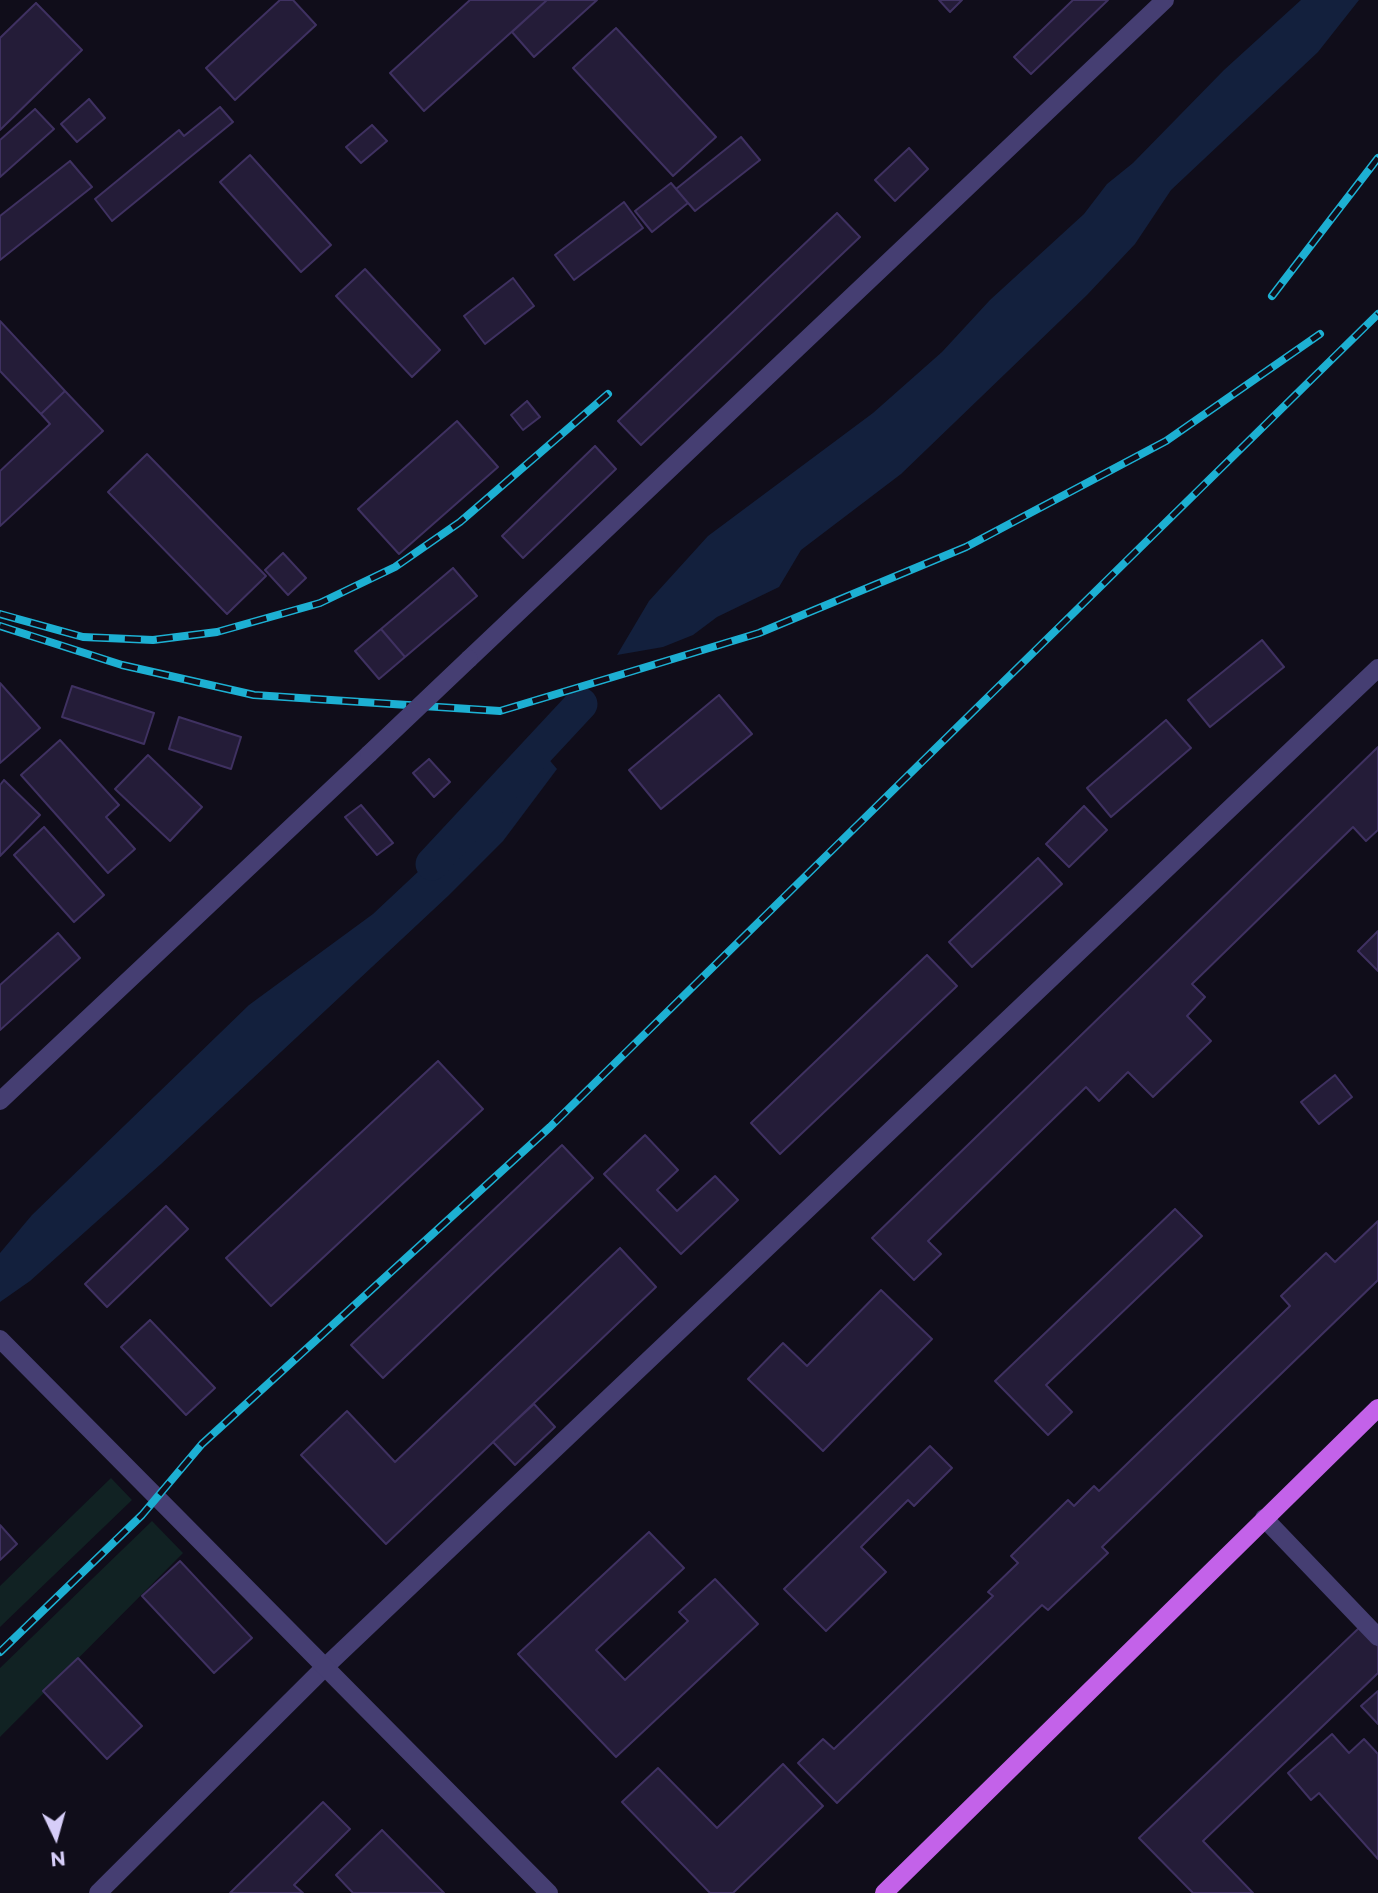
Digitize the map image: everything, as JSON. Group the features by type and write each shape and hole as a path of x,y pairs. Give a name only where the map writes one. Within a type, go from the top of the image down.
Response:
{"main road":[{"path":"884,1893 1378,1408"}],"street":[{"path":"0,1101 1164,0"},
{"path":"98,1893 325,1667 1378,668"},
{"path":"5,1344 549,1893"},
{"path":"1264,1518 1378,1637"}],"shaded area":[{"path":"111,1478 132,1500 0,1627 0,1586"},
{"path":"152,1521 183,1553 0,1737 0,1668"}],"water":[{"path":"1301,0 1359,0 1318,52 1171,190 1135,244 1087,295 901,474 801,550 779,587 717,617 693,635 663,647 617,655 649,601 708,536 873,413 942,352 990,300 1084,214 1107,184 1133,163 1224,70"},
{"path":"540,749 557,769 503,841 448,896 161,1164 30,1281 0,1302 0,1253 32,1215 249,1005 373,914 500,795"}],"building":[{"path":"280,0 293,0 316,25 235,100 206,68"},
{"path":"470,0 547,0 424,111 390,73"},
{"path":"547,0 597,0 534,57 512,32"},
{"path":"939,0 962,0 950,12"},
{"path":"1073,0 1108,0 1031,74 1014,57"},
{"path":"36,3 82,50 0,130 0,38"},
{"path":"616,28 716,137 673,176 573,68"},
{"path":"89,99 105,118 77,142 61,124"},
{"path":"220,107 233,122 112,221 95,199 179,130 184,136"},
{"path":"35,109 54,129 0,177 0,140"},
{"path":"372,125 387,141 361,163 346,147"},
{"path":"741,137 760,160 695,211 676,189"},
{"path":"909,148 928,169 895,201 875,180"},
{"path":"250,155 331,245 301,272 220,182"},
{"path":"70,161 92,187 0,260 0,216"},
{"path":"671,183 688,203 652,232 635,211"},
{"path":"624,202 643,228 574,280 555,255"},
{"path":"837,213 860,237 641,445 618,421"},
{"path":"365,269 440,350 412,377 336,296"},
{"path":"513,278 534,306 485,344 464,316"},
{"path":"0,321 65,391 41,414 0,371"},
{"path":"65,391 103,431 0,526 0,471 50,424 41,414"},
{"path":"527,401 540,417 523,430 511,415"},
{"path":"457,421 498,467 399,554 358,509"},
{"path":"595,446 616,469 523,558 502,536"},
{"path":"147,454 266,576 227,614 108,492"},
{"path":"283,553 306,578 288,595 265,570"},
{"path":"453,568 477,596 405,657 381,629"},
{"path":"381,629 405,657 379,679 355,651"},
{"path":"1262,640 1284,667 1210,727 1188,700"},
{"path":"0,683 40,728 0,763"},
{"path":"72,686 154,713 144,744 62,717"},
{"path":"719,695 752,734 661,809 629,770"},
{"path":"179,717 241,737 231,769 169,749"},
{"path":"1166,720 1191,748 1111,817 1087,788"},
{"path":"60,740 119,805 106,817 135,849 108,873 21,775"},
{"path":"1378,747 1378,830 1366,841 1353,827 1192,984 1205,997 1187,1016 1211,1041 1153,1097 1128,1072 1099,1101 1086,1087 928,1241 941,1254 914,1280 872,1238"},
{"path":"148,755 202,807 170,841 115,789"},
{"path":"429,759 450,782 434,797 413,773"},
{"path":"4,780 40,815 0,856 0,785"},
{"path":"361,805 393,843 377,855 345,817"},
{"path":"1084,806 1107,830 1069,867 1046,844"},
{"path":"44,827 104,895 74,922 14,855"},
{"path":"1038,858 1062,884 972,967 949,942"},
{"path":"1378,931 1378,971 1358,951"},
{"path":"58,933 80,958 0,1030 0,985"},
{"path":"927,955 957,986 780,1154 751,1123"},
{"path":"438,1061 483,1109 271,1306 226,1258"},
{"path":"1335,1075 1352,1097 1319,1124 1301,1102"},
{"path":"645,1135 678,1170 657,1190 677,1211 715,1176 738,1200 681,1254 604,1174"},
{"path":"562,1145 593,1178 383,1378 351,1345"},
{"path":"166,1206 188,1229 107,1307 85,1284"},
{"path":"1175,1209 1202,1236 1046,1385 1072,1412 1048,1435 995,1381"},
{"path":"1378,1221 1378,1280 1102,1547 1108,1553 1048,1610 1042,1605 837,1803 798,1763 823,1739 834,1749 993,1596 988,1592 1018,1563 1011,1556 1068,1500 1074,1506 1094,1486 1099,1491 1290,1306 1281,1296 1326,1253 1335,1262"},
{"path":"620,1248 656,1287 386,1544 301,1455 347,1411 395,1462"},
{"path":"881,1290 932,1339 823,1451 748,1379 783,1343 807,1366"},
{"path":"150,1320 215,1388 186,1415 121,1347"},
{"path":"534,1404 555,1427 515,1465 493,1442"},
{"path":"930,1446 952,1468 914,1506 908,1500 861,1547 886,1572 826,1631 784,1589"},
{"path":"0,1525 17,1544 0,1560"},
{"path":"649,1532 684,1568 596,1650 625,1680 688,1621 679,1612 715,1579 758,1624 616,1757 518,1654"},
{"path":"180,1561 252,1638 214,1673 142,1596"},
{"path":"1360,1627 1378,1646 1378,1673 1203,1841 1253,1893 1193,1893 1139,1838"},
{"path":"78,1658 142,1726 107,1759 43,1691"},
{"path":"1378,1691 1378,1724 1361,1706"},
{"path":"1332,1734 1349,1753 1364,1739 1378,1754 1378,1859 1319,1793 1311,1800 1288,1773"},
{"path":"783,1764 823,1806 733,1893 710,1893 622,1802 658,1768 717,1828"},
{"path":"323,1802 350,1829 294,1885 303,1893 230,1893"},
{"path":"382,1830 444,1893 353,1893 336,1875"}],"waterway":[{"path":"432,864 581,704"}],"railway":[{"path":"1272,296 1378,158"},
{"path":"0,1652 142,1515 202,1444 550,1127 1378,314"},
{"path":"0,626 122,665 254,695 500,711 759,633 966,547 1166,441 1320,334"},
{"path":"0,614 83,637 153,640 217,632 320,603 395,567 460,522 608,394"}]}
